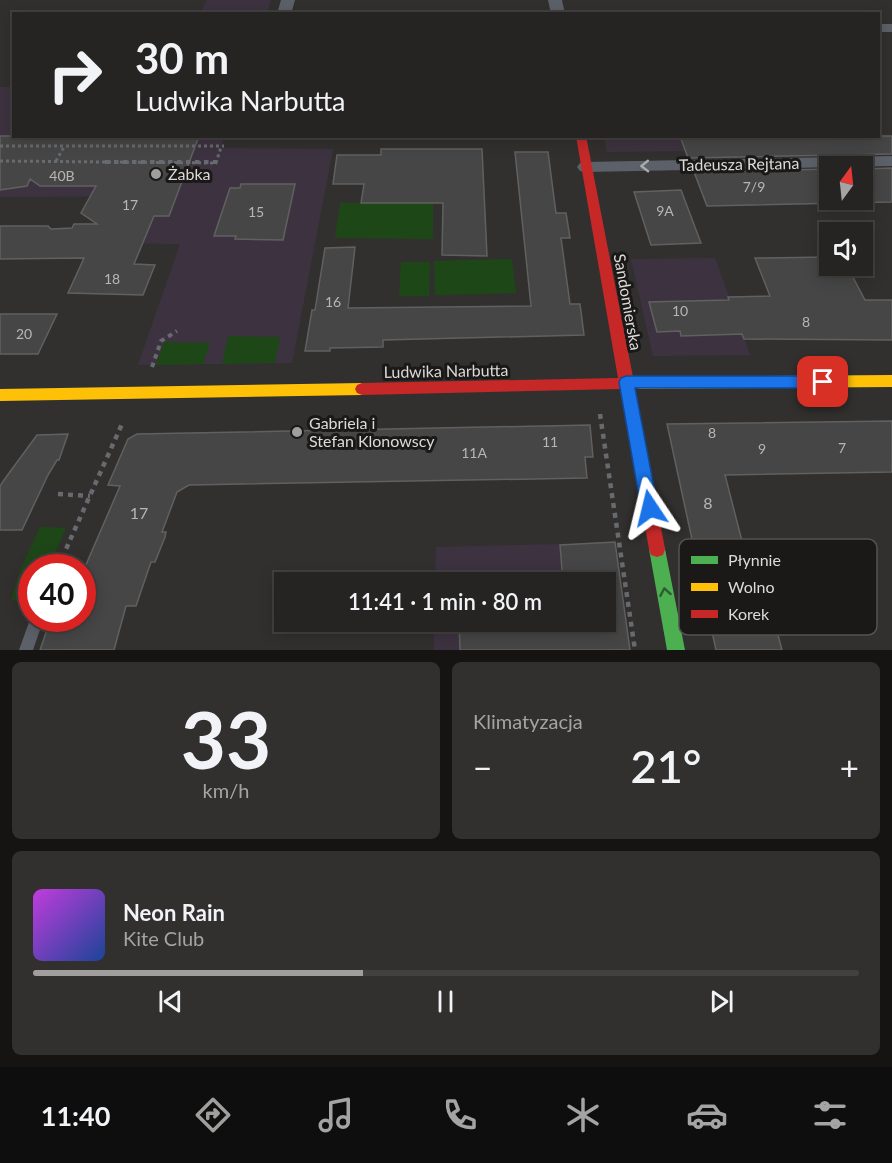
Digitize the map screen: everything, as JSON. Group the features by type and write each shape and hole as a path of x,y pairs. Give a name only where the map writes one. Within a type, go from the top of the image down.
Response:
{"street":[{"name":"Sandomierska","path":"581,138 676,650"},
{"name":"Tadeusza Rejtana","path":"586,167 892,160"},
{"name":"Ludwika Narbutta","path":"0,395 543,386 626,382 892,381"}],"lane":[{"path":"26,650 32,632"}],"path":[{"path":"0,146 223,147 216,163 0,161"},
{"path":"56,162 65,146"},
{"path":"153,365 161,341 177,331"},
{"path":"600,414 635,650"},
{"path":"64,554 122,424"},
{"path":"58,494 90,496"}],"shaded area":[{"path":"207,0 271,0 267,12 201,12"},
{"path":"0,87 12,87 12,138 224,138 221,148 333,149 292,363 138,365 180,244 91,243 113,196 0,197"},
{"path":"604,138 873,138 879,148 607,152"},
{"path":"715,258 750,355 653,356 631,259"},
{"path":"609,543 615,572 435,572 436,547"},
{"path":"616,579 630,650 434,650 434,632 616,632"}],"green space":[{"path":"340,203 433,203 433,239 335,238"},
{"path":"512,259 516,293 435,295 434,261"},
{"path":"401,262 430,262 429,296 399,296"},
{"path":"228,336 280,337 275,363 222,364"},
{"path":"164,342 210,343 203,364 156,365"},
{"path":"40,527 66,528 55,554 27,554"},
{"path":"18,577 18,600 11,600"}],"building":[{"path":"0,136 12,136 12,138 198,138 169,216 154,216 134,264 155,265 143,295 68,293 84,258 0,259 0,226 48,226 51,229 72,228 74,224 97,224 81,213 96,186 40,186 30,179 27,186 0,190"},
{"path":"880,136 892,136 892,154 688,158 681,138 880,138"},
{"path":"381,149 482,149 487,256 442,255 443,203 361,203 364,184 333,184 337,155 381,155"},
{"path":"515,152 548,152 556,213 566,213 570,238 561,238 570,304 580,304 584,335 383,340 383,347 305,351 312,310 315,310 325,248 355,247 348,308 531,306"},
{"path":"892,168 892,202 873,202 873,169"},
{"path":"819,169 819,204 707,206 694,172"},
{"path":"241,184 295,184 283,240 214,236 230,188 240,188"},
{"path":"681,190 701,243 651,245 634,192"},
{"path":"819,257 819,276 852,276 865,300 892,300 892,340 744,339 742,334 681,336 680,331 657,332 649,302 729,300 728,297 770,296 755,258"},
{"path":"0,314 57,314 38,354 0,354"},
{"path":"892,421 892,472 725,475 741,539 692,539 667,424"},
{"path":"590,425 593,457 585,457 587,478 189,485 177,492 162,532 166,532 165,537 155,562 151,562 136,606 126,606 114,650 40,650 46,632 96,632 96,554 91,554 120,486 108,485 128,439 137,434"},
{"path":"68,434 59,460 48,475 22,530 0,530 0,486 4,480 37,435"},
{"path":"615,542 630,650 460,650 459,632 616,632 616,572 562,572 560,545"},
{"path":"713,635 778,635 782,650 716,650"}],"traffic: fast":[{"path":"657,549 676,650"}],"traffic: slow":[{"path":"640,383 892,381"},
{"path":"0,395 362,389"}],"traffic: jam":[{"path":"581,138 657,549"},
{"path":"362,389 640,383"}],"place":[{"name":"Żabka","path":"156,174"},
{"name":"Gabriela i Stefan Klonowscy","path":"297,432"}],"route":[{"path":"650,508 626,382 730,384 823,382"}]}
